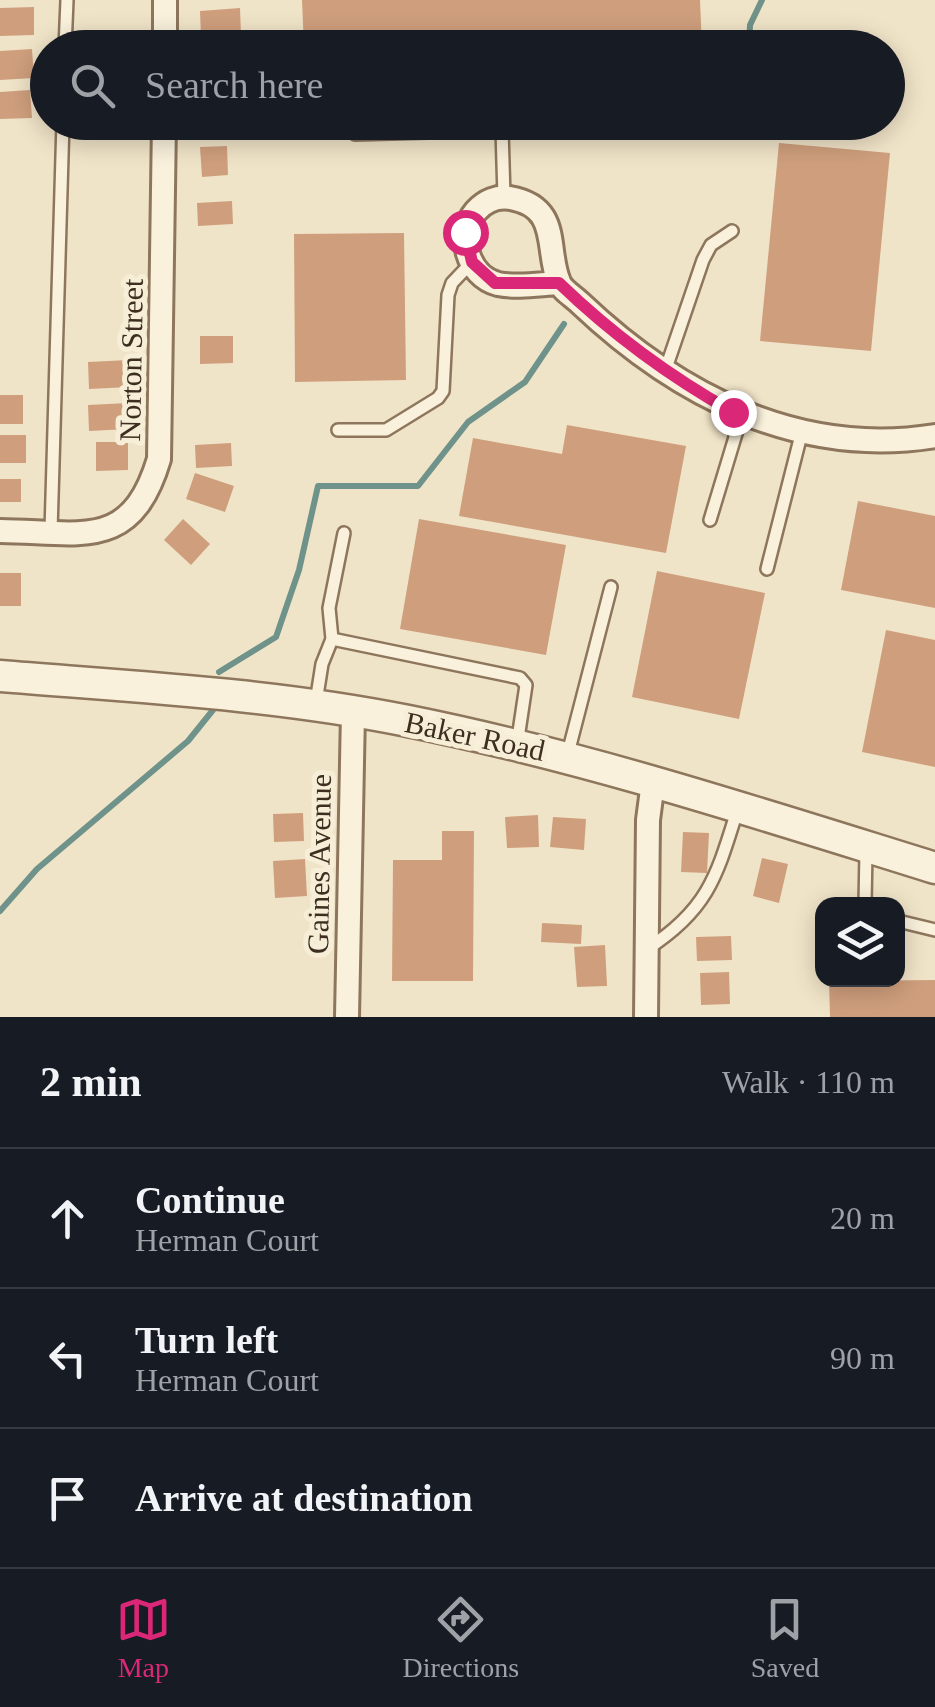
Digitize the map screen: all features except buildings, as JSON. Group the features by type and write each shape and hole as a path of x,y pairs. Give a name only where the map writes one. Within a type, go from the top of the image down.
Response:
{"street":[{"path":"164,30 165,0"},
{"name":"Norton Street","path":"0,531 96,532 124,522 141,507 160,458 164,140"},
{"path":"559,283 495,283 472,262 465,232 474,213 486,202 504,197 534,210 548,225 559,283 610,332 664,374 742,414 802,432 846,438 935,436"},
{"name":"Baker Road","path":"0,676 238,695 354,712 517,745 935,868"},
{"name":"Gaines Avenue","path":"347,1017 354,712"},
{"path":"646,1017 648,820 653,782"}],"lane":[{"path":"66,30 67,0"},
{"path":"52,532 63,140"},
{"path":"502,140 504,197"},
{"path":"664,374 703,260 712,245 732,230"},
{"path":"338,430 386,430 438,398 443,391 448,295 452,283 472,262"},
{"path":"710,520 742,414"},
{"path":"767,569 802,432"},
{"path":"315,706 322,664 332,639 329,608 344,533"},
{"path":"567,757 611,587"},
{"path":"332,639 520,678 526,685 517,745"},
{"path":"647,949 676,930 707,896 738,808"},
{"path":"865,897 866,846"},
{"path":"905,923 935,930"}],"waterway":[{"path":"750,30 762,0"},
{"path":"219,672 276,637 299,570 318,486 418,486 468,422 525,382 564,324"},
{"path":"0,911 37,869 188,741 213,710"}],"route":[{"path":"465,232 465,248 472,262 495,283 559,283 610,332 664,374 733,412"}]}
